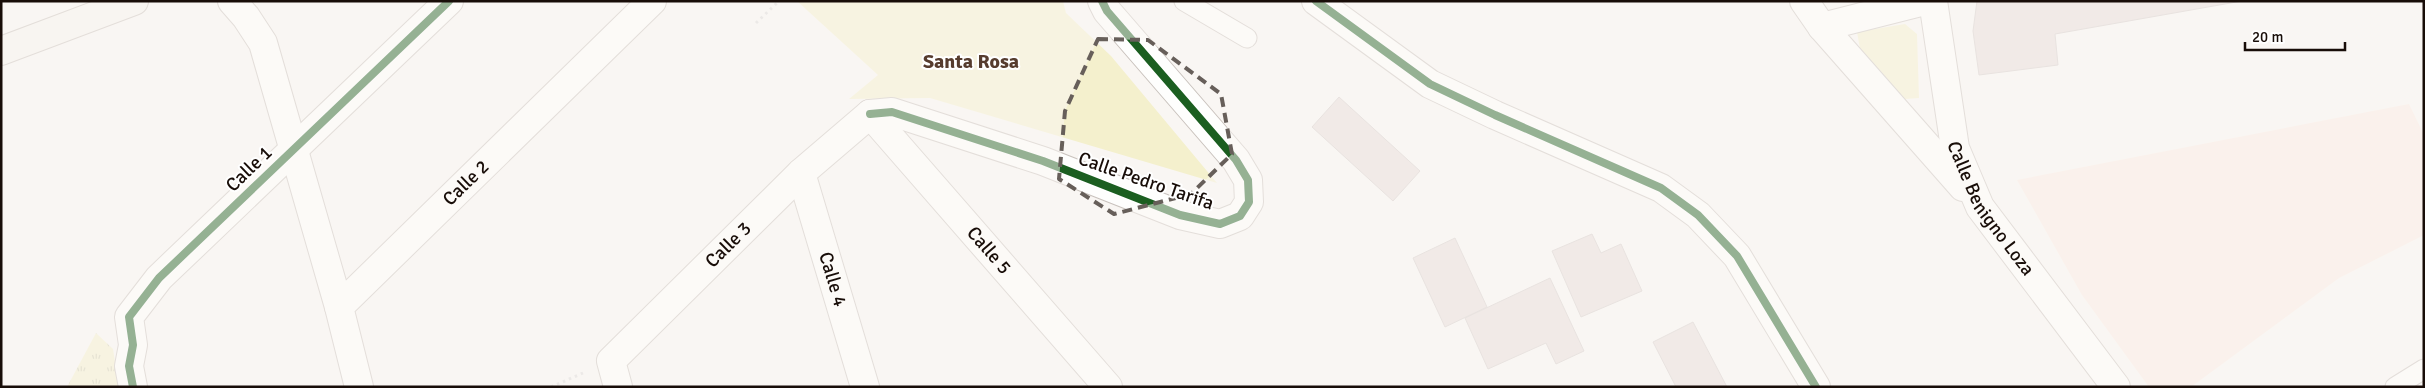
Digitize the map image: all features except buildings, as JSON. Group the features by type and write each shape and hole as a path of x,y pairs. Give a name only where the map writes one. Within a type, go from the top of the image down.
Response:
{"street":[{"path":"1,51 134,1"},
{"path":"232,1 246,17 263,43 360,387"},
{"name":"Calle 1","path":"133,387 129,366 133,345 130,318 159,278 449,1"},
{"name":"Calle 2","path":"339,307 652,1"},
{"name":"Calle Pedro Tarifa","path":"870,114 892,112 1043,161 1180,215 1220,224 1240,216 1249,202 1248,180 1236,160 1107,11 1102,1"},
{"path":"1804,1 1822,27 1980,207"},
{"path":"1822,27 1925,1"},
{"name":"Calle Benigno Loza","path":"1933,1 1955,148 1980,207 2116,387"},
{"path":"1324,3 1430,84 1495,115 1661,188 1698,215 1737,256 1816,387"},
{"name":"Calle 3","path":"618,387 611,361 801,173 870,114"},
{"name":"Calle 5","path":"870,114 1108,386"},
{"name":"Calle 4","path":"801,173 865,387"}],"lane":[{"path":"1184,1 1247,38"},
{"path":"2395,387 2424,370"}],"path":[{"path":"756,23 779,1"}],"highlighted area":[{"path":"1098,39 1148,40 1221,94 1232,154 1191,194 1114,214 1059,179 1065,111"}],"shaded area":[{"path":"2409,104 2424,135 2424,235 2339,278 2191,387 2149,387 2082,295 2017,180"}],"green space":[{"path":"797,1 1063,1 1066,13 1111,56 1217,183 930,98 849,99 878,75"},
{"path":"1905,24 1917,34 1919,98 1905,99 1860,49 1857,32"},
{"path":"96,333 113,349 119,387 67,387"}],"cycle path":[{"path":"133,387 129,366 133,345 129,317 159,278 449,1"},
{"path":"870,114 892,112 1043,161 1180,215 1220,224 1240,216 1249,202 1248,180 1236,160 1107,11 1102,1"},
{"path":"1316,1 1430,84 1495,115 1661,188 1698,215 1737,256 1816,387"}],"district":[{"name":"Santa Rosa","path":"971,61"}]}
